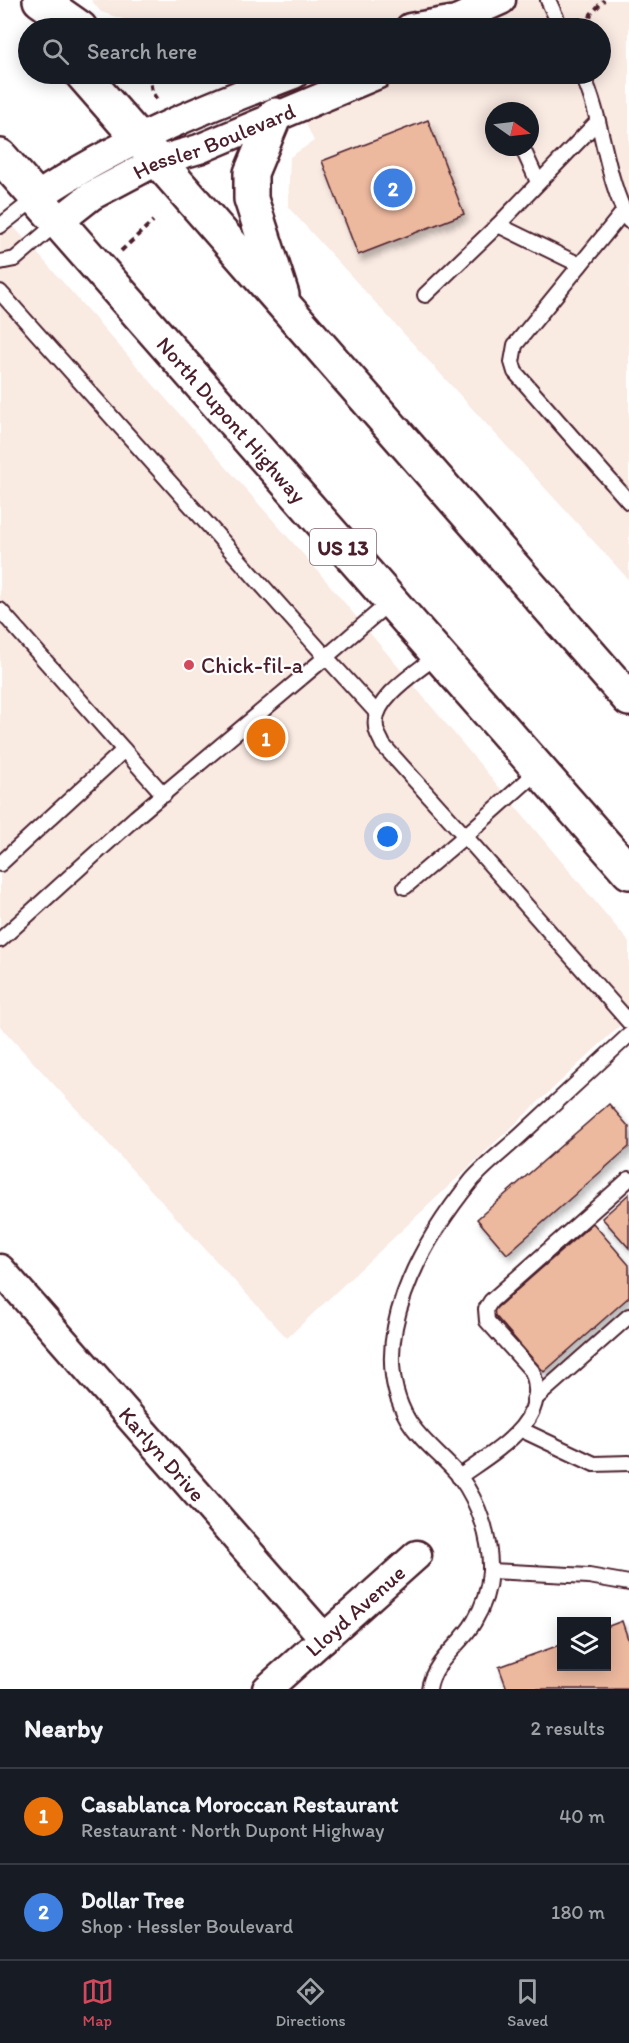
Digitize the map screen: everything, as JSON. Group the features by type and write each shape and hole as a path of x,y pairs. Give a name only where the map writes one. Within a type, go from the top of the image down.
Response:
{"highway":[{"path":"17,0 33,18"},
{"path":"40,0 66,18"},
{"path":"90,84 629,699"},
{"path":"275,115 251,173 250,199 287,311"},
{"name":"North Dupont Highway","path":"0,156 629,872"}],"street":[{"path":"466,18 501,0"},
{"name":"Hessler Boulevard","path":"58,222 193,112 267,84"},
{"name":"Hessler Boulevard","path":"37,197 86,166 148,150 199,149 353,84"},
{"name":"Karlyn Drive","path":"0,1269 324,1638"},
{"name":"Lloyd Avenue","path":"267,1689 417,1555"}],"lane":[{"path":"548,0 556,18"},
{"path":"586,84 593,99 617,200 626,216 580,265 515,345 512,362 515,372 629,502"},
{"path":"425,295 498,225 598,121"},
{"path":"526,156 538,182"},
{"path":"0,226 37,197"},
{"path":"0,262 15,259 58,222"},
{"path":"498,225 580,265"},
{"path":"0,292 377,712"},
{"path":"0,940 164,795 391,601"},
{"path":"0,610 164,795"},
{"path":"438,655 382,701 377,712 376,728 383,745 629,1022"},
{"path":"0,864 124,750"},
{"path":"405,887 539,770"},
{"path":"429,1689 441,1662 474,1622 486,1594 490,1571 489,1540 474,1502 459,1477 433,1452 409,1420 396,1393 392,1359 398,1317 412,1278 431,1239 474,1178 629,1035"},
{"path":"459,1477 522,1430 534,1400 532,1371 487,1321 486,1309 491,1301 629,1179"},
{"path":"534,1400 629,1316"},
{"path":"522,1430 594,1464 629,1462"},
{"path":"490,1571 589,1576 629,1583"}],"path":[{"path":"590,18 604,0"},
{"path":"151,84 152,92 162,107"},
{"path":"119,253 153,221"}],"shaded area":[{"path":"91,0 629,0 629,580 288,207 290,157 314,141 288,84 611,84 611,18 120,18 101,12"},
{"path":"0,211 317,570 629,942 629,1017 287,1338 0,1026"}],"building":[{"path":"428,120 464,214 358,255 322,161"},
{"path":"609,1104 629,1127 629,1147 507,1254 477,1219"},
{"path":"629,1194 629,1248 602,1218"},
{"path":"593,1223 629,1265 629,1297 544,1372 492,1312"},
{"path":"622,1621 629,1642 629,1689 507,1689 499,1667 557,1646 557,1671 611,1671 611,1625"}],"place":[{"name":"Dollar Tree","path":"393,188"},
{"name":"Chick-fil-a","path":"189,665"},
{"name":"Casablanca Moroccan Restaurant","path":"266,738"}]}
